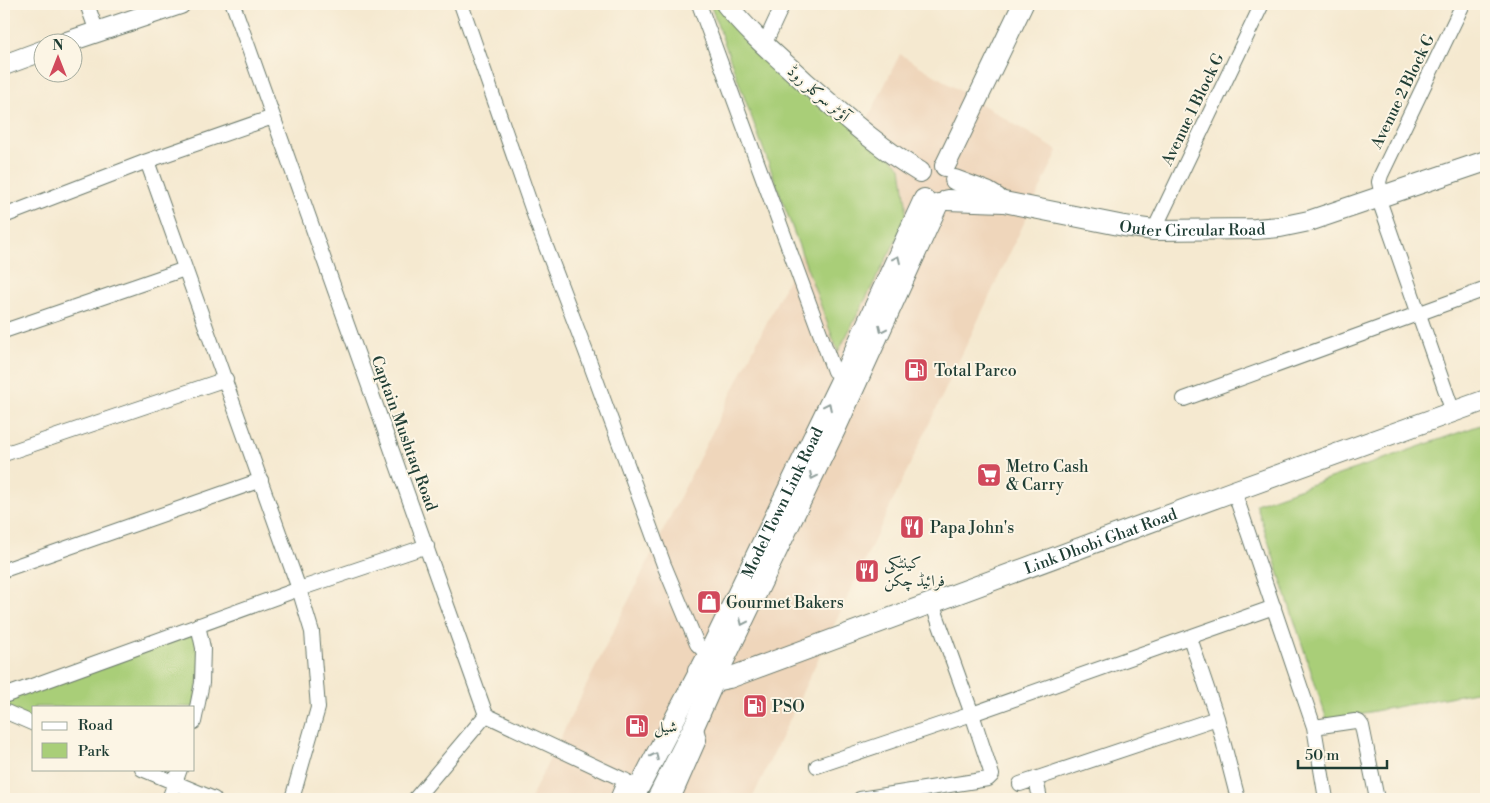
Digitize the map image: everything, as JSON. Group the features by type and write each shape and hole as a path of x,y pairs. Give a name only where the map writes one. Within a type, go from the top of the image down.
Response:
{"street":[{"path":"87,4 97,32"},
{"path":"82,37 180,4"},
{"name":"Captain Mushtaq Road","path":"233,4 486,715"},
{"path":"461,4 537,223 664,565 697,644 717,656"},
{"path":"698,4 834,371 843,376"},
{"name":"آؤٹر سرکلر روڈ","path":"726,4 764,45 835,108 901,161 920,172"},
{"path":"764,45 783,4"},
{"path":"950,173 936,164 927,166 920,172 917,179 916,186 919,194 936,201 954,191 950,173 1023,4"},
{"name":"Avenue 1 Block G","path":"1154,230 1262,4"},
{"name":"Avenue 2 Block G","path":"1380,196 1379,182 1382,175 1463,4"},
{"path":"4,65 32,55"},
{"path":"4,216 148,161 273,117"},
{"path":"148,161 185,269 226,379 299,589 312,632 318,708 292,799"},
{"name":"Outer Circular Road","path":"936,201 1004,202 1124,226 1154,230 1280,228 1309,221 1486,161"},
{"name":"Outer Circular Road","path":"950,173 1004,202"},
{"path":"1380,196 1452,412"},
{"name":"Model Town Link Road","path":"632,789 707,675 835,430 936,201"},
{"name":"Model Town Link Road","path":"717,656 843,376 936,201"},
{"path":"4,331 185,269"},
{"path":"1184,399 1486,289"},
{"path":"5,452 226,379"},
{"name":"Link Dhobi Ghat Road","path":"707,675 719,680 729,678 1486,400"},
{"path":"4,570 261,480"},
{"path":"1234,491 1314,728 1326,799"},
{"path":"4,696 299,589 427,546"},
{"path":"863,799 988,779 992,775 932,603"},
{"path":"817,766 972,714 1274,607"},
{"path":"195,717 202,683 203,648 198,625"},
{"path":"1190,638 1217,718 1238,799"},
{"name":"Model Town Link Road","path":"657,799 695,724 707,675"},
{"path":"4,711 32,723"},
{"path":"415,799 486,715 632,789 617,799"},
{"path":"1020,784 1217,718"},
{"path":"1314,728 1355,721 1359,722 1362,726 1377,799"},
{"path":"673,799 699,740 695,724"},
{"path":"144,770 214,799"},
{"path":"169,799 180,770"},
{"path":"1036,779 1040,799"}],"shaded area":[{"path":"900,54 1058,151 752,799 530,799"}],"green space":[{"path":"710,4 727,4 901,167 906,204 906,221 838,352"},
{"path":"1486,423 1486,690 1327,720 1256,504"},
{"path":"198,625 203,648 194,706 32,706 32,723 4,711 4,696"}],"place":[{"name":"Total Parco","path":"916,370"},
{"name":"Metro Cash & Carry","path":"989,475"},
{"name":"Papa John's","path":"912,527"},
{"name":"کینٹکی فرائیڈ چکن","path":"867,571"},
{"name":"Gourmet Bakers","path":"709,602"},
{"name":"PSO","path":"755,706"},
{"name":"شیل","path":"637,726"}]}
